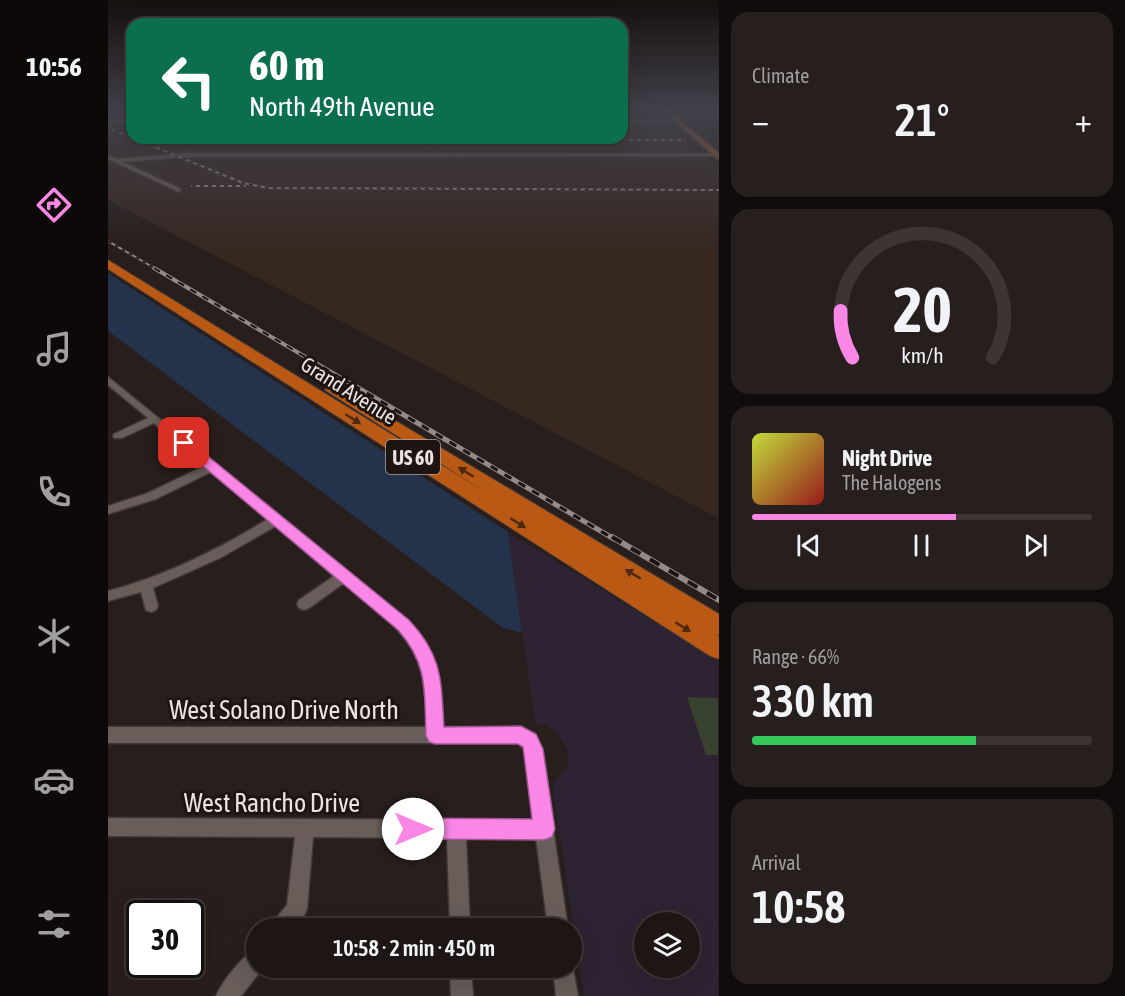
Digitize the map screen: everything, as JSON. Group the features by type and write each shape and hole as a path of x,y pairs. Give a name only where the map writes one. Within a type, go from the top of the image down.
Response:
{"highway":[{"name":"Grand Avenue","path":"111,259 718,626"},
{"name":"Grand Avenue","path":"111,259 718,649"}],"street":[{"path":"117,162 161,157"},
{"path":"108,158 179,190"},
{"path":"108,380 403,625 417,640 432,672 435,736"},
{"path":"118,436 155,419"},
{"path":"108,510 152,496 212,467"},
{"path":"108,596 146,585 216,555 276,520"},
{"path":"304,604 344,576"},
{"path":"146,585 151,606"},
{"name":"West Solano Drive North","path":"108,735 521,735 529,741 533,749 544,829"},
{"name":"West Rancho Drive","path":"108,827 544,829"},
{"path":"290,918 297,909 305,828"},
{"path":"456,829 460,918"},
{"path":"544,829 557,918"},
{"path":"227,996 246,972"},
{"path":"461,978 462,996"},
{"path":"564,978 567,996"}],"shaded area":[{"path":"108,157 704,157 718,171 718,518 108,200"},
{"path":"508,532 718,660 718,996 584,996 581,978 582,918 572,918 553,793 553,783 568,766 568,751 556,731 546,725 536,724"}],"green space":[{"path":"687,697 718,698 718,755 706,755"}],"water":[{"path":"108,273 508,532 522,633 503,628 108,331"}],"railway":[{"path":"180,157 243,183 269,188 719,190"},
{"path":"192,186 245,186"},
{"path":"108,241 156,269"},
{"path":"154,268 355,386"},
{"path":"353,385 614,539"},
{"path":"612,537 719,600"}],"route":[{"path":"184,443 403,625 417,640 432,672 435,693 435,736 521,735 529,741 533,749 544,829 413,829"}]}
